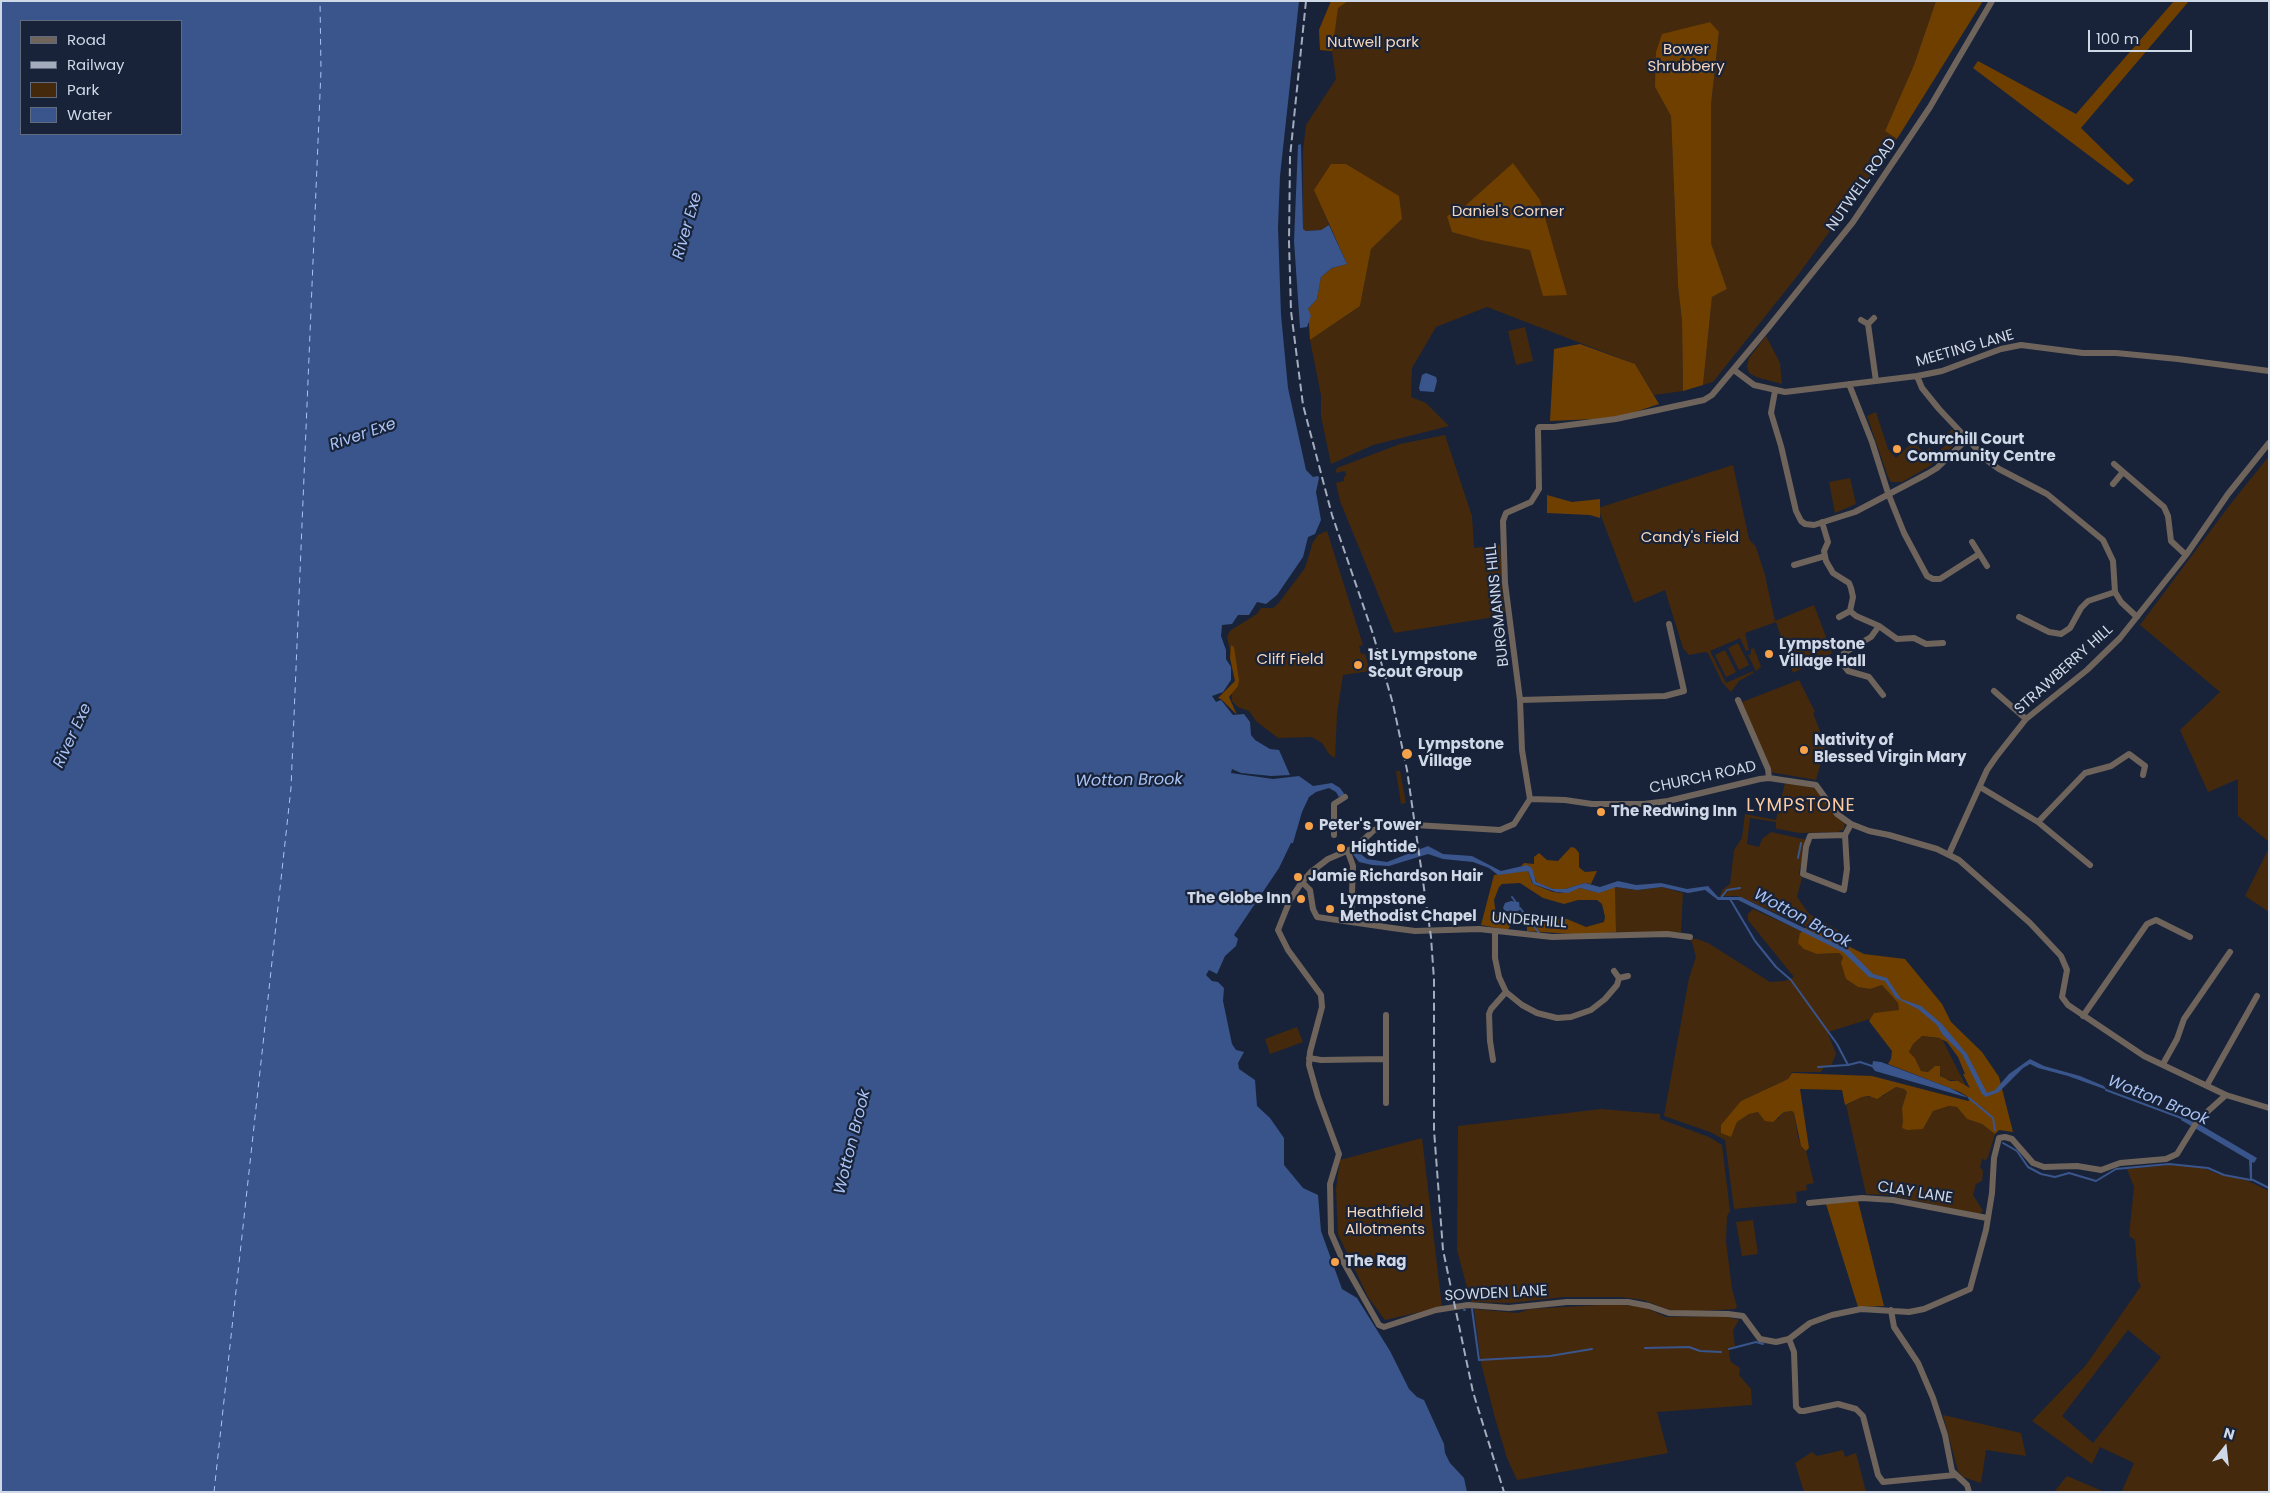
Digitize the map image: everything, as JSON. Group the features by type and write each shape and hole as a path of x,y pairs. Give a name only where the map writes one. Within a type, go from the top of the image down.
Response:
{"street":[{"name":"NUTWELL ROAD","path":"1734,370 1853,222 1930,107 1992,1"},
{"path":"1868,324 1874,318"},
{"path":"1861,320 1868,324"},
{"path":"1868,324 1876,382"},
{"name":"MEETING LANE","path":"1734,370 1754,385 1785,392 1917,376 1942,370 2018,345 2083,353 2116,353 2168,358 2269,371"},
{"name":"BURGMANNS HILL","path":"1530,799 1522,750 1520,700 1504,577 1503,521 1506,513 1531,502 1539,489 1538,429 1616,419 1704,400 1712,395 1734,370"},
{"path":"1917,376 1922,388 1967,440 1999,469 2047,494 2103,540 2113,561 2115,592 2121,602 2137,617"},
{"path":"1849,384 1904,533 1927,576 1933,579 1940,578 1979,554"},
{"path":"1775,391 1771,413 1781,446 1796,511 1801,521 1805,524 1814,525 1855,512 1937,468 1967,440"},
{"name":"STRAWBERRY HILL","path":"1949,854 1996,757 2026,719 2098,660 2120,638 2186,555 2228,494 2269,443"},
{"path":"2114,464 2164,507 2168,516 2171,541 2186,555"},
{"path":"2113,484 2123,472"},
{"path":"1822,522 1828,542 1825,556 1833,573 1849,583 1853,597 1850,611 1839,617"},
{"path":"1972,542 1987,566"},
{"path":"1794,565 1825,556"},
{"path":"2020,618 2049,632 2061,634 2070,628 2081,608 2088,601 2115,592"},
{"path":"1850,611 1856,616 1879,626 1897,639 1914,638 1926,644 1943,643"},
{"path":"1520,700 1665,696 1684,691 1669,624"},
{"path":"1879,626 1871,637 1844,653 1840,658 1848,671 1869,678 1876,684 1883,695"},
{"path":"1994,691 2026,719"},
{"path":"1738,700 1768,769 1769,778"},
{"path":"2038,822 2085,773 2111,766 2129,754 2145,766 2143,775"},
{"name":"CHURCH ROAD","path":"1530,799 1565,800 1599,804 1662,802 1769,778 1816,785 1837,814 1851,824 1937,849 1959,860 2030,923 2061,956 2068,970 2062,997 2068,1005 2083,1016"},
{"path":"1980,787 2038,822 2090,865"},
{"path":"1334,835 1334,804 1345,797"},
{"path":"1302,882 1328,859 1348,852 1374,830 1388,825 1452,826 1492,830 1507,828 1514,824 1530,799"},
{"path":"1845,835 1810,836 1806,847 1802,874 1844,890 1847,869 1845,835 1851,824"},
{"path":"1348,852 1353,866 1351,921"},
{"name":"UNDERHILL","path":"1302,882 1310,890 1313,909 1317,917 1408,930 1472,928 1552,937 1667,934 1690,937"},
{"name":"SOWDEN LANE","path":"1302,882 1290,900 1278,930 1288,950 1321,995 1322,1007 1309,1058 1318,1097 1339,1154 1330,1184 1331,1233 1344,1263 1380,1325 1384,1327 1436,1310 1468,1305 1509,1308 1567,1302 1628,1302 1669,1313 1744,1316 1763,1341 1776,1342 1789,1339"},
{"path":"2190,937 2156,920 2147,924 2083,1016 2125,1045 2163,1064 2226,1095 2269,1108"},
{"path":"1495,932 1494,958 1499,977 1506,992 1522,1005 1537,1013 1557,1018 1570,1017 1597,1006 1617,985 1619,978"},
{"path":"2163,1064 2176,1040 2184,1019 2230,952"},
{"path":"1614,971 1619,978"},
{"path":"1619,978 1628,976"},
{"path":"1494,1060 1488,1020 1491,1009 1506,992"},
{"path":"2207,1085 2257,996"},
{"path":"1386,1015 1386,1103"},
{"path":"1482,1041 1490,1041"},
{"path":"1309,1058 1321,1060 1385,1059"},
{"path":"1955,1475 1883,1482 1878,1475 1863,1416 1856,1409 1838,1404 1804,1411 1797,1410 1794,1352 1789,1339 1810,1323 1832,1315 1861,1309 1909,1312 1924,1309 1970,1289 1986,1230 1992,1193 1996,1146 2001,1137 2017,1143 2038,1166 2077,1166 2101,1170 2120,1163 2172,1157 2180,1150 2191,1128 2226,1095"},
{"name":"CLAY LANE","path":"1809,1203 1862,1198 1894,1200 1987,1218"},
{"path":"1891,1310 1898,1335 1918,1363 1934,1398 1945,1435 1952,1471 1968,1485 1969,1492"}],"green space":[{"name":"Nutwell park","path":"1331,1 1936,1 1914,65 1885,131 1897,139 1798,275 1713,382 1703,385 1712,297 1727,289 1711,243 1711,105 1719,33 1710,22 1696,26 1655,87 1671,116 1678,286 1682,321 1683,391 1654,395 1635,364 1487,307 1436,327 1412,368 1411,397 1426,403 1449,426 1373,445 1331,464 1321,416 1321,395 1310,340 1360,306 1371,249 1402,219 1315,190 1329,225 1321,230 1306,231 1303,229 1303,151 1306,125 1336,79 1332,51 1320,50 1319,30"},
{"path":"1331,1 1348,1 1338,8 1332,51 1320,50 1319,30"},
{"path":"1936,1 1983,1 1897,139 1885,131 1914,65"},
{"path":"2174,1 2189,1 2081,128 2134,180 2128,185 1973,68 1978,61 2076,114"},
{"name":"Bower Shrubbery","path":"1710,22 1719,32 1711,105 1711,243 1727,289 1712,297 1703,385 1683,391 1682,321 1678,286 1671,116 1655,87 1656,52 1662,34"},
{"name":"Daniel's Corner","path":"1513,163 1540,200 1567,295 1543,296 1530,250 1452,232 1447,216 1465,206"},
{"path":"1331,164 1346,164 1399,196 1402,219 1371,249 1360,306 1310,340 1308,309 1317,299 1321,277 1332,268 1347,264 1314,190"},
{"path":"1525,327 1533,361 1516,365 1508,331"},
{"path":"1766,336 1780,363 1782,384 1756,377 1749,373 1747,366 1749,358"},
{"path":"1580,344 1635,364 1659,404 1617,418 1550,421 1554,349"},
{"path":"1876,412 1888,449 1896,458 1913,442 1924,452 1929,448 1936,454 1951,440 1946,435 1952,429 1958,439 1951,448 1930,466 1902,482 1891,482 1867,416"},
{"path":"1445,435 1472,516 1474,548 1500,545 1505,613 1495,617 1394,633 1340,501 1336,483 1344,481 1345,471 1335,473 1337,468 1400,444"},
{"path":"2269,456 2269,842 2238,816 2238,779 2208,792 2180,730 2220,692 2140,625"},
{"name":"Candy's Field","path":"1733,465 1749,539 1756,547 1765,575 1775,621 1814,605 1832,653 1793,673 1776,622 1745,633 1749,650 1746,651 1740,638 1710,651 1726,683 1753,671 1753,673 1739,681 1731,692 1722,682 1708,653 1689,655 1683,648 1665,590 1634,603 1598,508"},
{"path":"1850,478 1856,504 1835,513 1829,482"},
{"path":"1547,495 1572,502 1600,499 1600,518 1590,515 1547,513"},
{"name":"Cliff Field","path":"1327,531 1363,645 1359,646 1361,654 1365,654 1370,671 1343,675 1337,714 1335,758 1329,754 1322,743 1312,737 1278,738 1256,721 1249,711 1238,707 1232,701 1232,689 1236,681 1227,636 1231,630 1257,614 1261,608 1273,608 1278,604 1305,568 1313,542 1318,535"},
{"path":"1738,643 1749,665 1739,670 1728,648"},
{"path":"1231,645 1234,647 1239,680 1238,686 1229,697 1237,715 1218,698 1235,681 1230,658"},
{"path":"1754,648 1761,667 1756,671 1748,655 1751,654 1751,649"},
{"path":"1725,650 1736,672 1726,677 1715,655"},
{"path":"1799,680 1815,712 1813,713 1823,739 1827,740 1816,780 1770,772 1742,702"},
{"path":"1396,771 1400,771 1406,803 1401,804"},
{"path":"1785,783 1815,788 1845,823 1844,829 1838,832 1800,833 1778,829 1776,828 1776,822 1750,818 1747,844 1759,847 1762,839 1771,832 1807,840 1799,873 1802,878 1797,897 1809,914 1852,938 1847,945 1738,896 1720,896 1722,890 1730,884 1734,850 1742,838 1745,814 1776,820"},
{"path":"1571,847 1575,848 1579,853 1579,867 1581,869 1585,872 1597,871 1591,884 1585,883 1565,889 1553,889 1537,883 1530,867 1521,866 1524,863 1534,864 1534,857 1539,853 1547,860 1558,861"},
{"path":"2269,848 2269,912 2245,896"},
{"path":"1528,871 1532,883 1553,892 1561,893 1580,888 1596,892 1615,887 1616,932 1587,935 1527,931 1527,922 1534,918 1567,919 1586,927 1604,922 1605,917 1602,904 1597,900 1578,900 1564,904 1543,898 1520,883 1502,884 1494,900 1496,915 1510,926 1508,930 1481,925 1494,875"},
{"path":"1615,887 1637,890 1662,887 1683,893 1681,932 1616,932"},
{"path":"1753,909 1801,931 1800,933 1817,954 1839,953 1843,957 1846,979 1858,987 1870,989 1882,985 1898,1003 1899,1010 1831,1031 1828,1033 1836,1054 1831,1066 1824,1067 1821,1072 1792,1072 1788,1079 1741,1101 1734,1131 1737,1122 1749,1114 1758,1112 1778,1119 1784,1112 1792,1111 1794,1113 1798,1137 1801,1146 1806,1151 1814,1183 1806,1185 1807,1190 1796,1192 1797,1203 1734,1209 1725,1140 1710,1132 1664,1116 1689,978 1696,957 1691,939 1708,943 1770,982 1785,981 1794,977 1748,920 1748,914"},
{"path":"1808,926 1864,954 1905,959 1942,1004 1951,1022 1982,1052 1999,1077 2013,1132 1999,1130 1995,1134 1982,1124 1967,1119 1957,1107 1949,1106 1933,1111 1923,1129 1907,1130 1902,1128 1902,1108 1907,1092 1896,1087 1877,1099 1869,1096 1862,1097 1845,1105 1842,1090 1800,1089 1809,1148 1806,1151 1801,1146 1792,1111 1784,1112 1773,1122 1765,1121 1758,1112 1749,1114 1737,1122 1731,1137 1721,1133 1721,1125 1741,1101 1788,1079 1792,1073 1872,1076 1968,1101 1971,1099 1960,1092 1888,1064 1892,1051 1869,1021 1874,1013 1899,1010 1898,1003 1882,985 1870,989 1858,987 1846,979 1841,963 1843,957 1839,953 1817,954 1804,949 1798,943 1800,933","holes":["1922,1036 1939,1038 1947,1042 1958,1057 1970,1088 1958,1081 1950,1081 1940,1076 1940,1066 1935,1066 1928,1072 1921,1071 1915,1058 1909,1052 1913,1044"]},
{"path":"1297,1027 1303,1042 1270,1054 1265,1039"},
{"path":"1922,1036 1942,1039 1966,1086 1958,1081 1944,1079 1933,1067 1928,1072 1921,1071 1915,1058 1909,1052 1913,1044"},
{"path":"1896,1087 1907,1092 1902,1108 1904,1121 1902,1128 1923,1129 1933,1111 1949,1106 1957,1107 1967,1119 1982,1124 1995,1134 1988,1157 1986,1160 1982,1159 1980,1167 1983,1171 1982,1181 1976,1184 1973,1195 1983,1211 1979,1214 1889,1195 1866,1194 1846,1105 1862,1097 1883,1096"},
{"path":"1601,1109 1660,1114 1660,1119 1709,1137 1722,1145 1730,1211 1727,1216 1726,1241 1732,1289 1737,1307 1735,1309 1680,1312 1643,1300 1620,1297 1563,1297 1511,1303 1471,1302 1457,1250 1458,1126"},
{"name":"Heathfield Allotments","path":"1422,1138 1442,1307 1385,1320 1368,1297 1338,1234 1336,1189 1340,1160"},
{"path":"2169,1165 2201,1167 2218,1174 2246,1180 2269,1191 2269,1492 2114,1492 2122,1491 2134,1463 2100,1447 2092,1464 2032,1421 2086,1365 2141,1286 2138,1281 2135,1240 2129,1236 2134,1187 2127,1169","holes":["2128,1330 2161,1357 2093,1443 2062,1416"]},
{"path":"1858,1201 1884,1306 1858,1307 1826,1204"},
{"path":"1753,1220 1758,1254 1742,1256 1736,1222"},
{"path":"1616,1304 1644,1307 1666,1317 1724,1316 1739,1320 1733,1330 1735,1346 1729,1348 1729,1355 1731,1362 1740,1368 1739,1375 1751,1389 1752,1405 1657,1412 1668,1453 1517,1480 1507,1458 1481,1363 1474,1309 1518,1313 1530,1309"},
{"path":"1943,1415 2021,1433 2026,1456 1986,1450 1981,1483 1963,1477 1958,1471"},
{"path":"1843,1450 1845,1457 1856,1453 1866,1492 1804,1492 1795,1463 1812,1452 1817,1456"},
{"path":"2067,1476 2105,1492 2054,1492"}],"water":[{"name":"River Exe","path":"1,1 1299,1 1280,176 1278,227 1281,315 1288,388 1306,470 1313,477 1318,476 1319,478 1316,492 1321,520 1315,534 1308,537 1303,557 1277,595 1266,604 1257,602 1249,615 1238,615 1232,624 1222,625 1221,636 1226,650 1226,659 1231,667 1231,680 1223,692 1212,696 1216,702 1221,700 1233,715 1244,714 1250,722 1251,735 1255,740 1270,749 1279,750 1290,775 1271,776 1241,773 1232,769 1231,773 1273,779 1299,776 1313,786 1332,783 1340,788 1345,795 1339,797 1336,792 1329,788 1316,792 1309,797 1302,812 1293,843 1291,843 1279,868 1234,935 1238,939 1236,946 1225,956 1217,974 1209,970 1206,975 1224,988 1223,1001 1232,1044 1236,1050 1244,1052 1238,1063 1239,1069 1255,1080 1257,1106 1270,1118 1284,1138 1284,1165 1303,1188 1318,1195 1321,1231 1342,1289 1357,1298 1390,1351 1409,1389 1417,1397 1424,1400 1444,1444 1445,1453 1450,1463 1464,1478 1467,1492 1,1492"},
{"path":"1301,144 1303,229 1306,231 1321,230 1329,225 1347,264 1332,268 1321,277 1317,299 1308,309 1311,316 1307,327 1300,328 1294,241 1298,145"},
{"path":"1426,373 1436,377 1437,381 1434,392 1420,391 1422,375"},
{"path":"1428,846 1443,854 1472,856 1501,871 1527,865 1532,868 1536,882 1553,889 1565,889 1585,883 1600,887 1618,881 1636,885 1661,883 1687,889 1708,886 1718,897 1741,897 1849,950 1873,974 1887,978 1901,999 1921,1006 1942,1024 1967,1054 1987,1093 1995,1090 2009,1074 2030,1059 2044,1066 2080,1076 2104,1086 2107,1090 2030,1064 2023,1068 1999,1092 1986,1097 1982,1094 1962,1054 1942,1034 1937,1025 1918,1009 1896,998 1885,981 1869,977 1843,952 1738,900 1718,900 1705,890 1688,893 1662,887 1637,890 1616,887 1599,893 1580,888 1568,893 1556,892 1533,884 1528,871 1498,875 1489,868 1473,862 1443,859 1428,854 1389,866 1372,865 1359,862 1352,853 1357,851 1367,859 1387,862"},
{"path":"1511,901 1519,902 1520,910 1515,912 1505,911 1503,908 1505,903"},
{"path":"1873,1061 1881,1062 1950,1088 1969,1098 1875,1071 1872,1067"},
{"path":"2182,1117 2199,1124 2257,1158 2254,1163 2252,1162 2252,1181 2250,1180 2249,1160 2181,1120"}],"waterway":[{"path":"1798,858 1801,843"},
{"path":"1720,899 1727,890 1740,888"},
{"path":"1512,897 1515,901"},
{"path":"1730,899 1755,941 1776,967 1791,980 1837,1044 1848,1065 1860,1062 1872,1066"},
{"path":"1520,908 1539,933"},
{"path":"1818,1067 1847,1065"},
{"name":"Wotton Brook","path":"2106,1090 2184,1119"},
{"path":"1969,1098 1993,1118 1995,1130"},
{"path":"2003,1143 2017,1151 2028,1167 2041,1174 2055,1177 2069,1173 2096,1181 2116,1169 2169,1164 2208,1168 2224,1175 2251,1180"},
{"name":"Wotton Brook","path":"2251,1179 2269,1188"},
{"path":"1472,1309 1479,1360 1550,1356 1592,1349"},
{"path":"1729,1349 1756,1342 1763,1344"},
{"path":"1645,1348 1689,1347 1700,1351 1721,1352"}],"ferry route":[{"path":"214,1492 291,788 321,70 320,1"}],"railway":[{"path":"1306,1 1290,157 1289,242 1291,311 1303,405 1332,515 1373,634 1393,704 1407,770 1431,937 1434,980 1434,1130 1443,1250 1473,1392 1504,1492"}],"place":[{"name":"Churchill Court Community Centre","path":"1897,449"},
{"name":"Lympstone Village Hall","path":"1769,654"},
{"name":"1st Lympstone Scout Group","path":"1358,665"},
{"name":"Nativity of Blessed Virgin Mary","path":"1804,750"},
{"name":"Lympstone Village","path":"1407,754"},
{"name":"The Redwing Inn","path":"1601,812"},
{"name":"Peter's Tower","path":"1309,826"},
{"name":"Hightide","path":"1341,848"},
{"name":"Jamie Richardson Hair","path":"1298,877"},
{"name":"The Globe Inn","path":"1301,899"},
{"name":"Lympstone Methodist Chapel","path":"1330,909"},
{"name":"The Rag","path":"1335,1262"}],"district":[{"name":"LYMPSTONE","path":"1801,806"}]}
